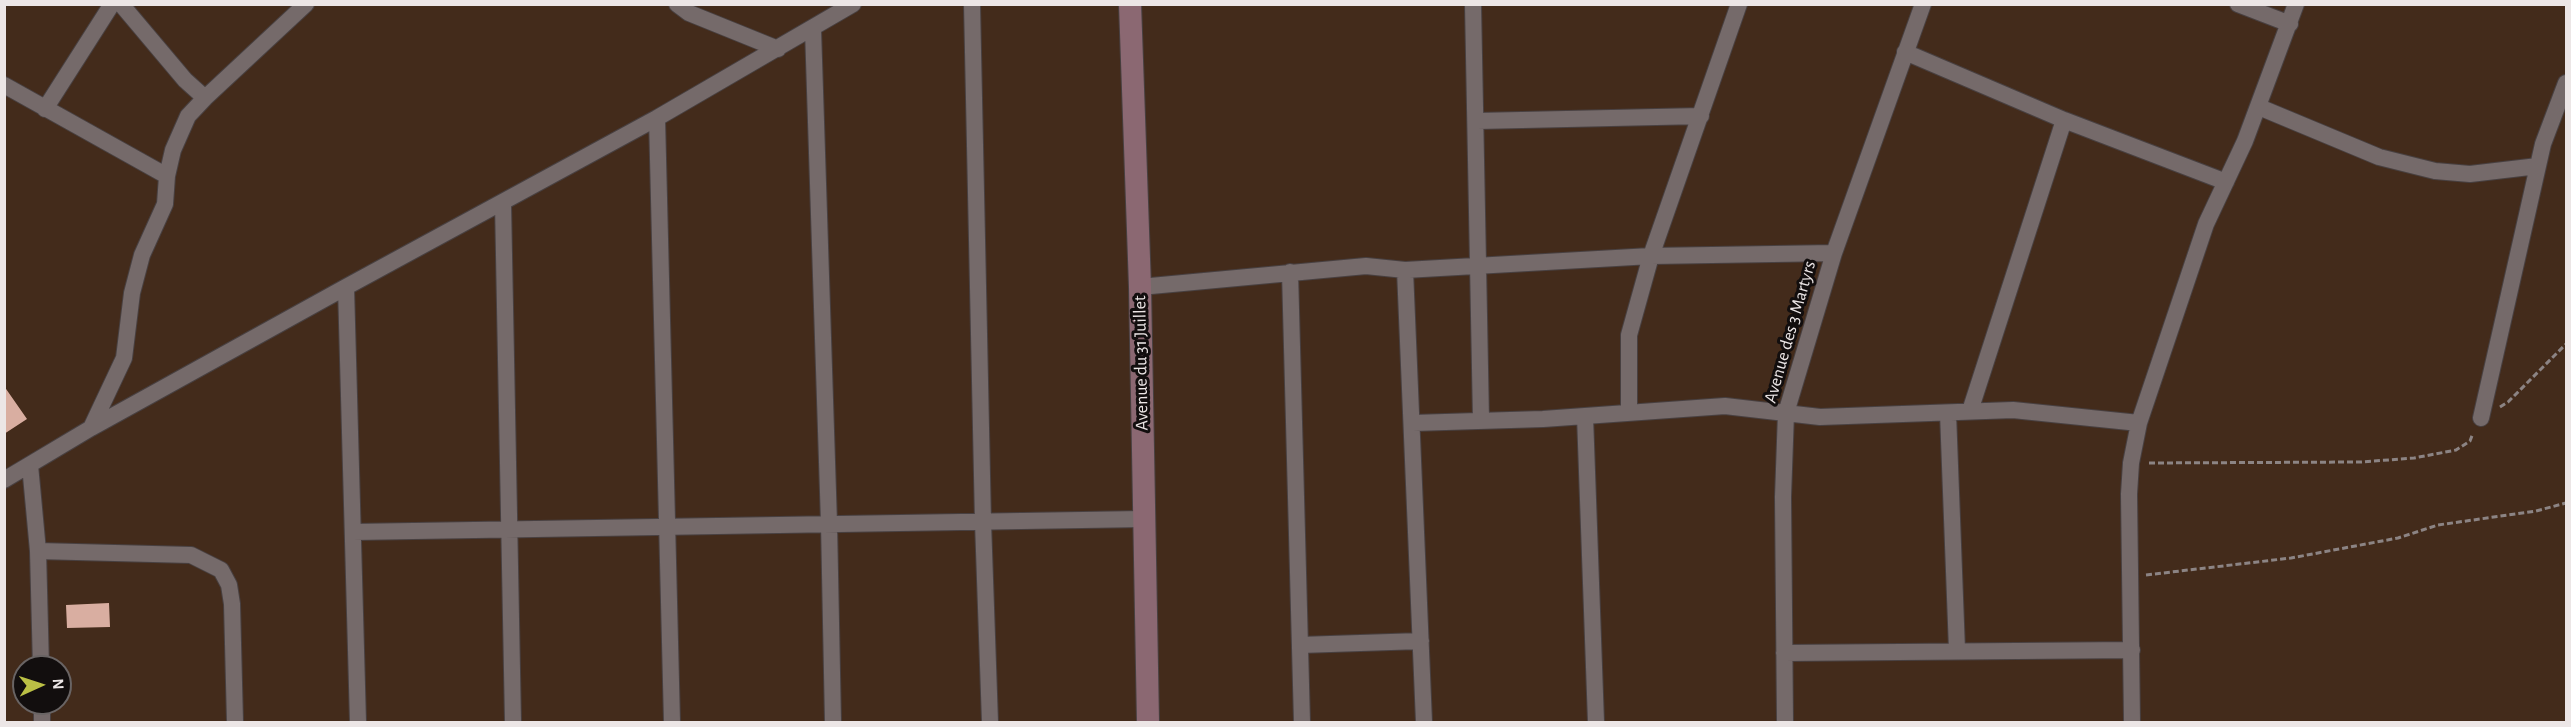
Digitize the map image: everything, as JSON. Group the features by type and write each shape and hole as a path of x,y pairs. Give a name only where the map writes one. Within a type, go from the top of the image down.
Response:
{"street":[{"path":"45,109 112,4"},
{"path":"122,4 184,80 205,99"},
{"path":"92,428 124,358 132,293 142,255 165,204 167,176 180,131 188,116 306,4"},
{"path":"677,4 689,13 778,48"},
{"path":"4,480 92,428 346,287 657,118 813,29 852,4"},
{"path":"972,4 983,522 990,723"},
{"name":"Avenue du 31 Juillet","path":"1130,4 1140,287 1148,723"},
{"path":"1473,4 1480,264 1481,420"},
{"path":"1629,412 1629,334 1651,256 1739,4"},
{"name":"Avenue des 3 Martyrs","path":"1785,723 1783,497 1786,412 1834,253 1923,4"},
{"path":"2238,4 2290,24"},
{"path":"2132,723 2131,463 2139,423 2206,224 2259,107 2296,4"},
{"path":"813,29 833,723"},
{"path":"1905,52 2064,120 2226,182"},
{"path":"2481,418 2543,144 2566,83"},
{"path":"4,85 167,176"},
{"path":"2259,107 2379,157 2435,171 2470,174 2538,166"},
{"path":"1477,121 1701,116"},
{"path":"657,118 672,723"},
{"path":"1970,411 2064,120"},
{"path":"503,203 513,723"},
{"path":"1140,287 1366,266 1405,270 1651,256 1834,253"},
{"path":"1405,270 1424,723"},
{"path":"1290,272 1302,723"},
{"path":"346,287 358,723"},
{"path":"1413,423 1585,416 1725,406 1820,417 2013,410 2139,423"},
{"path":"1948,413 1957,650"},
{"path":"1585,416 1596,723"},
{"path":"30,465 38,551 41,655"},
{"path":"353,532 1143,519"},
{"path":"38,551 191,555 220,570 229,585 232,604 235,723"},
{"path":"1300,645 1421,641"},
{"path":"1784,653 2132,650"}],"path":[{"path":"2131,463 2361,462 2414,458 2456,450 2470,441 2481,418 2508,402 2566,344"},
{"path":"2130,577 2291,558 2398,538 2438,525 2536,511 2566,503"}],"shaded area":[{"path":"4,5 2566,5 2566,722 5,722"}],"building":[{"path":"4,386 27,419 4,434"},
{"path":"109,603 110,627 67,628 66,605"}]}
